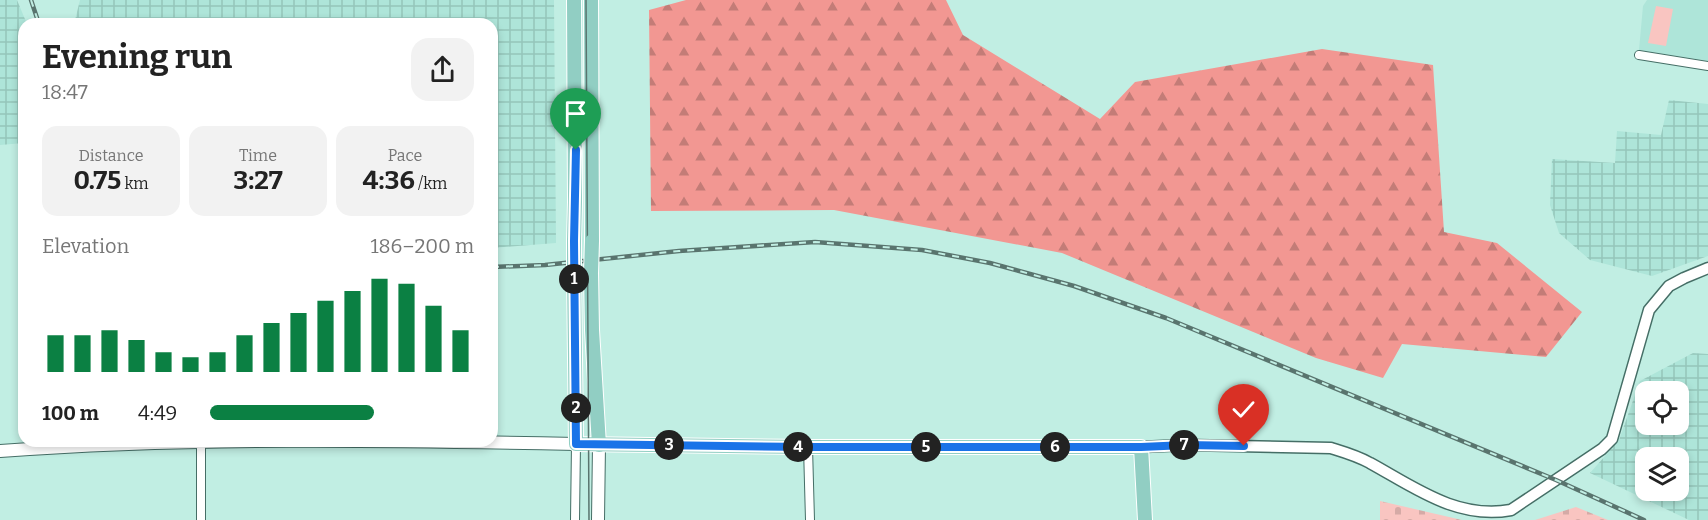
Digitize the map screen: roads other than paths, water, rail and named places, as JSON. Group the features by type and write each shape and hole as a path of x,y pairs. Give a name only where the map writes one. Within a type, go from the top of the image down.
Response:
{"main road":[{"path":"574,0 576,444"},
{"path":"591,0 591,273 599,445 598,520"},
{"path":"498,443 808,447 1141,447 1145,520"},
{"path":"0,451 58,447"}],"street":[{"path":"1639,55 1708,66"},
{"path":"1141,447 1186,445 1330,448 1369,462 1439,505 1461,513 1480,516 1497,515 1511,510 1602,449 1612,439 1649,310 1669,286 1708,268"},
{"path":"575,520 576,444"},
{"path":"201,447 201,520"},
{"path":"808,447 810,520"}],"tram line":[{"path":"586,0 589,520"}],"railway":[{"path":"31,0 37,18"},
{"path":"498,267 545,265 679,251 815,242 922,250 990,263 1074,286 1166,318 1556,480 1644,520"}]}
